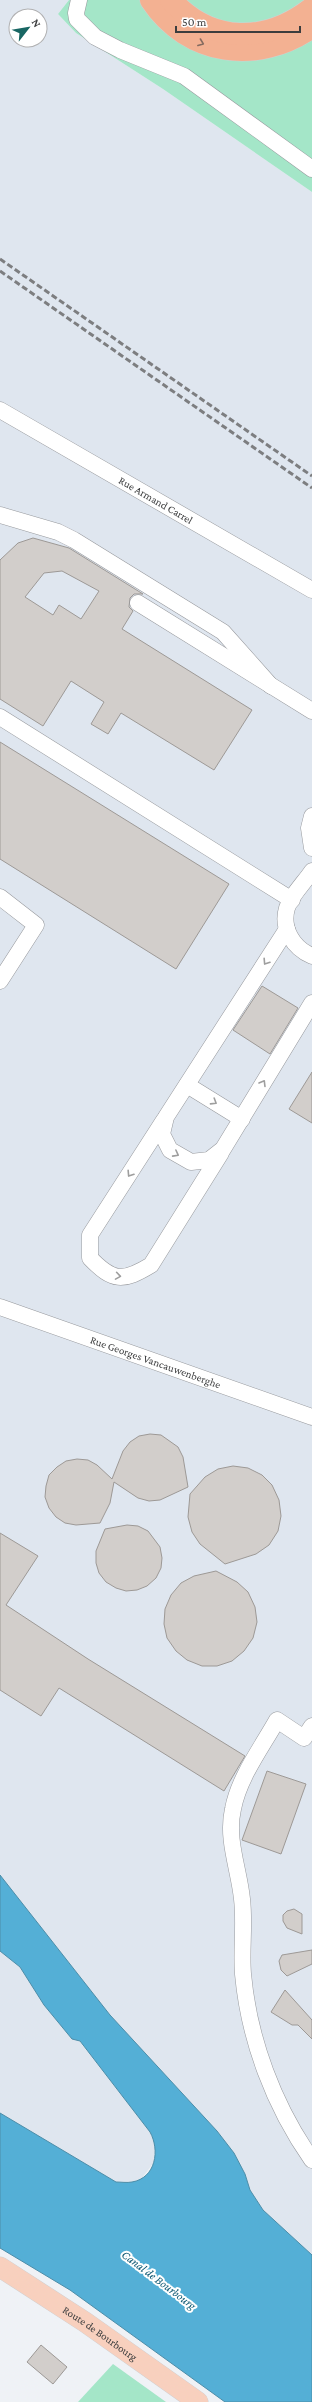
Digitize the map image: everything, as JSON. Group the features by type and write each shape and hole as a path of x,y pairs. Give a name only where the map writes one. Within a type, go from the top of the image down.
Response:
{"highway":[{"path":"151,0 165,19 180,32 199,42 222,48 245,50 267,47 289,39 312,27"},
{"path":"171,0 195,22 216,31 238,34 270,30 291,21 312,8"}],"main road":[{"name":"Route de Bourbourg","path":"0,2267 85,2322 198,2402"}],"street":[{"path":"79,0 76,13 77,19 95,37 116,48 188,79 312,169"},
{"name":"Rue Armand Carrel","path":"0,410 312,590"},
{"path":"0,516 58,532 74,540 222,632 271,686"},
{"path":"138,603 312,711"},
{"path":"0,717 292,900"},
{"path":"312,816 309,828 312,848"},
{"path":"312,871 288,906 285,920 287,929 294,944 312,956"},
{"path":"0,897 36,925 0,981"},
{"path":"287,929 90,1235 90,1258 104,1273 119,1278 135,1275 151,1265 312,1003"},
{"path":"187,1085 242,1119"},
{"path":"166,1117 162,1134 170,1150 191,1162 208,1160 223,1149"},
{"name":"Rue Georges Vancauwenberghe","path":"0,1307 312,1417"},
{"path":"312,1726 304,1738 277,1720 240,1788 233,1808 230,1829 241,1891 243,1973 252,2026 263,2063 278,2100 290,2124 312,2160"}],"shaded area":[{"path":"0,0 69,0 58,14 76,33 163,89 312,192 312,2255 263,2210 250,2190 245,2174 234,2153 217,2131 110,2015 0,1875"},
{"path":"0,1951 20,1967 44,2005 79,2041 150,2132 155,2145 154,2162 142,2178 132,2182 116,2182 0,2113"}],"green space":[{"path":"69,0 312,0 312,192 163,89 76,33 58,14"},
{"path":"113,2364 166,2402 78,2402"}],"water":[{"name":"Canal de Bourbourg","path":"0,1875 110,2015 217,2131 234,2153 245,2174 250,2190 263,2210 312,2255 312,2402 225,2402 70,2290 0,2248 0,2113 116,2182 130,2182 140,2179 146,2175 154,2162 155,2147 150,2132 80,2041 72,2039 44,2005 20,1967 0,1951"}],"building":[{"path":"33,538 69,548 143,594 134,594 130,598 129,607 133,611 122,629 252,710 214,770 121,713 108,734 91,724 104,702 71,681 43,726 0,699 0,560 18,543","holes":["62,571 99,591 81,619 59,605 53,615 25,597 44,573"]},
{"path":"0,742 229,884 176,969 0,859"},
{"path":"262,986 298,1008 270,1054 233,1030"},
{"path":"312,1072 312,1123 289,1109"},
{"path":"150,1434 161,1435 178,1447 183,1457 188,1487 160,1500 149,1501 138,1498 114,1482 110,1503 100,1523 76,1525 65,1523 56,1517 49,1508 45,1497 49,1475 57,1467 66,1461 77,1459 88,1460 97,1465 112,1479 123,1451 130,1442 139,1436"},
{"path":"233,1466 248,1468 262,1475 272,1485 279,1500 281,1516 278,1531 269,1545 256,1554 225,1564 200,1544 192,1532 188,1517 190,1494 205,1477 218,1469"},
{"path":"127,1525 138,1526 148,1531 160,1547 162,1558 161,1568 156,1578 147,1586 137,1590 126,1591 116,1588 106,1582 99,1573 96,1563 96,1551 105,1529"},
{"path":"0,1533 38,1556 6,1605 88,1659 245,1756 224,1791 59,1688 41,1716 0,1690"},
{"path":"216,1571 237,1582 248,1592 255,1607 257,1622 253,1638 244,1651 232,1661 217,1666 202,1666 187,1660 176,1651 167,1638 164,1624 165,1609 171,1595 181,1583 194,1576"},
{"path":"267,1771 306,1784 281,1854 242,1840"},
{"path":"294,1909 302,1914 302,1934 287,1928 283,1921 283,1915 287,1911"},
{"path":"312,1950 312,1964 287,1976 281,1970 279,1961 282,1955"},
{"path":"285,1990 312,2020 312,2039 298,2025 292,2025 271,2012"},
{"path":"41,2345 67,2367 53,2384 27,2362"}],"railway":[{"path":"0,259 312,476"},
{"path":"0,271 312,488"}]}
